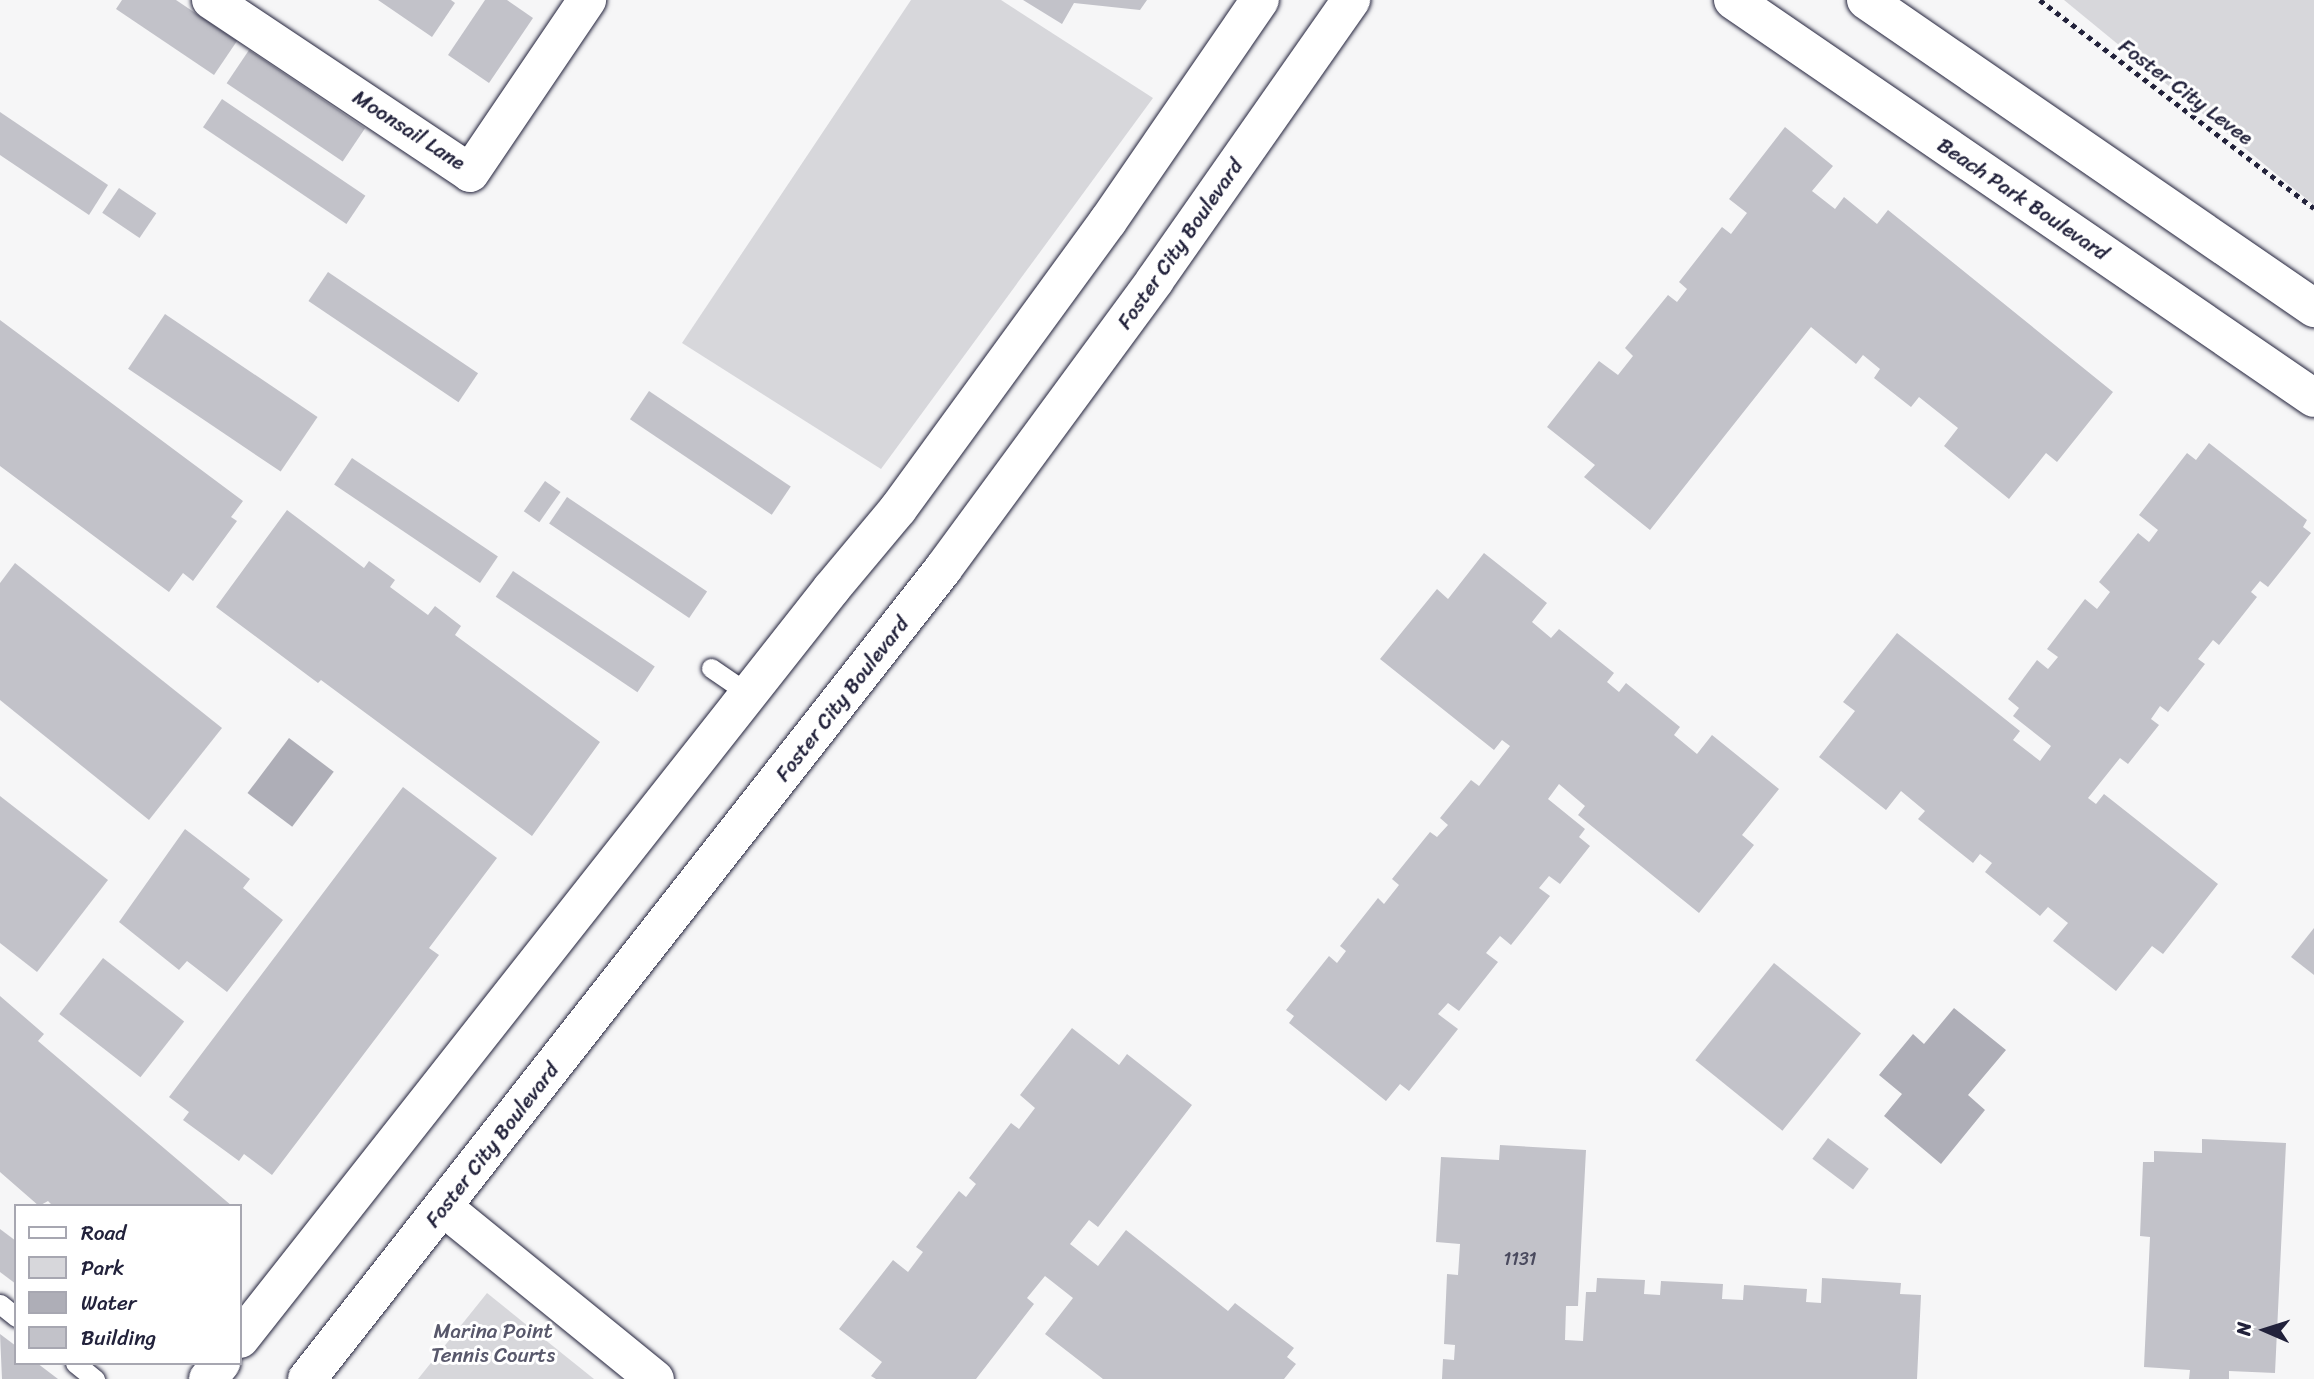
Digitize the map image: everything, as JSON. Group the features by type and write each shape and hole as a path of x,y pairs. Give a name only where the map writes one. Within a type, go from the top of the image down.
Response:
{"main road":[{"name":"Moonsail Lane","path":"211,0 470,173 587,0"},
{"path":"242,1336 898,509 1108,221 1260,0"},
{"name":"Foster City Boulevard","path":"307,1379 943,569 1155,280 1351,0"},
{"name":"Beach Park Boulevard","path":"1733,0 2314,398"},
{"path":"1866,0 2314,308"},
{"path":"443,1207 655,1379"},
{"path":"208,1379 219,1365"}],"lane":[{"path":"711,668 749,694"},
{"path":"0,1304 14,1315"},
{"path":"78,1365 95,1379"}],"path":[{"name":"Foster City Levee","path":"2040,0 2314,208"}],"green space":[{"path":"911,0 1001,0 1153,98 881,469 682,343"},
{"path":"2064,0 2314,0 2314,205"},
{"name":"Marina Point Tennis Courts","path":"487,1293 594,1379 418,1379"}],"water":[{"path":"289,738 334,772 292,827 247,793"},
{"path":"1954,1008 2006,1050 1968,1095 1985,1110 1941,1164 1884,1116 1902,1094 1879,1075 1913,1034 1924,1044"}],"building":[{"path":"122,0 176,0 237,41 214,75 116,9"},
{"path":"378,0 451,0 455,3 432,37"},
{"path":"485,0 507,0 533,18 489,83 448,55"},
{"path":"1023,0 1147,0 1140,10 1074,3 1062,24"},
{"path":"249,50 365,128 343,161 227,83"},
{"path":"222,99 365,196 346,224 203,127"},
{"path":"0,112 108,185 89,215 0,155"},
{"path":"1785,127 1833,166 1812,191 1835,209 1844,197 1877,224 1888,210 2113,392 2057,462 2046,453 2009,499 1944,446 1958,428 1919,397 1911,407 1874,378 1880,369 1863,355 1856,364 1811,327 1650,530 1584,477 1595,465 1547,427 1599,361 1618,375 1633,356 1625,348 1668,295 1677,302 1687,289 1679,282 1722,227 1731,234 1747,213 1729,199"},
{"path":"119,188 156,213 140,238 102,213"},
{"path":"328,272 478,373 458,402 308,301"},
{"path":"165,314 318,417 281,472 128,369"},
{"path":"0,320 243,501 231,517 237,521 193,581 183,573 169,592 0,466"},
{"path":"649,391 791,487 772,515 630,419"},
{"path":"2209,443 2307,520 2303,527 2311,533 2268,587 2260,581 2251,592 2257,597 2219,645 2213,640 2198,659 2205,664 2168,712 2160,706 2151,719 2159,725 2128,764 2120,758 2088,798 2096,804 2104,794 2218,884 2163,954 2152,946 2116,991 2053,941 2068,923 2048,907 2040,916 1985,872 1992,863 1980,854 1973,863 1918,819 1925,811 1901,791 1886,810 1819,757 1855,711 1843,702 1897,633 2020,731 2013,740 2040,761 2051,746 2013,716 2019,708 2008,699 2037,660 2048,669 2058,657 2047,649 2085,599 2097,609 2110,592 2099,582 2138,533 2149,542 2158,530 2139,515 2187,453 2196,460"},
{"path":"352,458 498,556 480,583 334,485"},
{"path":"545,481 561,492 539,522 524,511"},
{"path":"567,497 707,592 689,618 549,524"},
{"path":"287,510 364,568 369,561 395,580 390,587 428,615 435,606 461,626 455,635 600,742 532,836 321,680 318,683 216,607"},
{"path":"1484,553 1547,603 1532,622 1551,638 1559,629 1614,673 1607,682 1619,692 1626,683 1680,727 1674,735 1697,754 1712,735 1779,789 1742,835 1754,845 1699,913 1578,815 1585,806 1559,784 1548,799 1585,829 1579,837 1590,846 1560,884 1549,876 1539,888 1550,896 1511,945 1500,936 1486,953 1498,962 1459,1011 1448,1003 1438,1014 1458,1029 1409,1091 1400,1084 1386,1101 1289,1023 1294,1016 1286,1010 1329,956 1337,963 1346,951 1340,946 1378,898 1384,904 1399,885 1392,879 1430,832 1437,837 1448,825 1440,818 1471,780 1479,786 1510,746 1502,740 1494,750 1380,659 1437,589 1448,599"},
{"path":"15,563 222,728 149,820 0,700 0,583"},
{"path":"513,571 655,667 637,692 496,597"},
{"path":"403,787 497,858 429,948 439,955 272,1175 244,1154 239,1161 183,1120 189,1112 169,1097"},
{"path":"0,796 108,880 37,972 0,943"},
{"path":"185,829 250,879 243,888 283,920 227,992 187,961 179,970 119,922"},
{"path":"2314,928 2314,975 2291,957"},
{"path":"103,958 184,1021 140,1077 59,1014"},
{"path":"1774,963 1861,1033 1782,1131 1695,1060"},
{"path":"0,996 44,1034 38,1041 230,1204 51,1204 48,1201 37,1204 0,1172"},
{"path":"1072,1028 1119,1065 1127,1054 1192,1105 1098,1227 1089,1220 1070,1244 1098,1266 1126,1230 1228,1311 1235,1303 1294,1348 1287,1357 1296,1364 1284,1379 1103,1379 1045,1334 1073,1298 1045,1276 1027,1298 1034,1304 976,1379 876,1379 871,1376 882,1362 839,1329 893,1260 908,1272 923,1252 916,1247 959,1191 966,1197 976,1184 969,1178 1011,1123 1019,1129 1035,1108 1020,1095"},
{"path":"1828,1138 1869,1169 1853,1189 1812,1159"},
{"path":"2202,1139 2286,1143 2275,1373 2229,1371 2229,1379 2189,1379 2190,1370 2144,1367 2150,1237 2140,1236 2143,1162 2154,1162 2154,1151 2202,1153"},
{"path":"1500,1145 1586,1150 1578,1306 1566,1306 1565,1340 1583,1341 1586,1292 1596,1292 1597,1278 1645,1280 1644,1294 1660,1295 1661,1281 1723,1284 1722,1299 1743,1300 1744,1285 1807,1289 1806,1302 1821,1303 1822,1278 1901,1283 1900,1294 1921,1295 1917,1379 1442,1379 1443,1359 1454,1360 1455,1345 1444,1344 1447,1274 1458,1275 1460,1244 1436,1242 1441,1157 1499,1160"},
{"path":"0,1229 14,1240 14,1282 0,1272"},
{"path":"0,1334 14,1344 14,1365 40,1365 58,1379 2,1379"}]}
